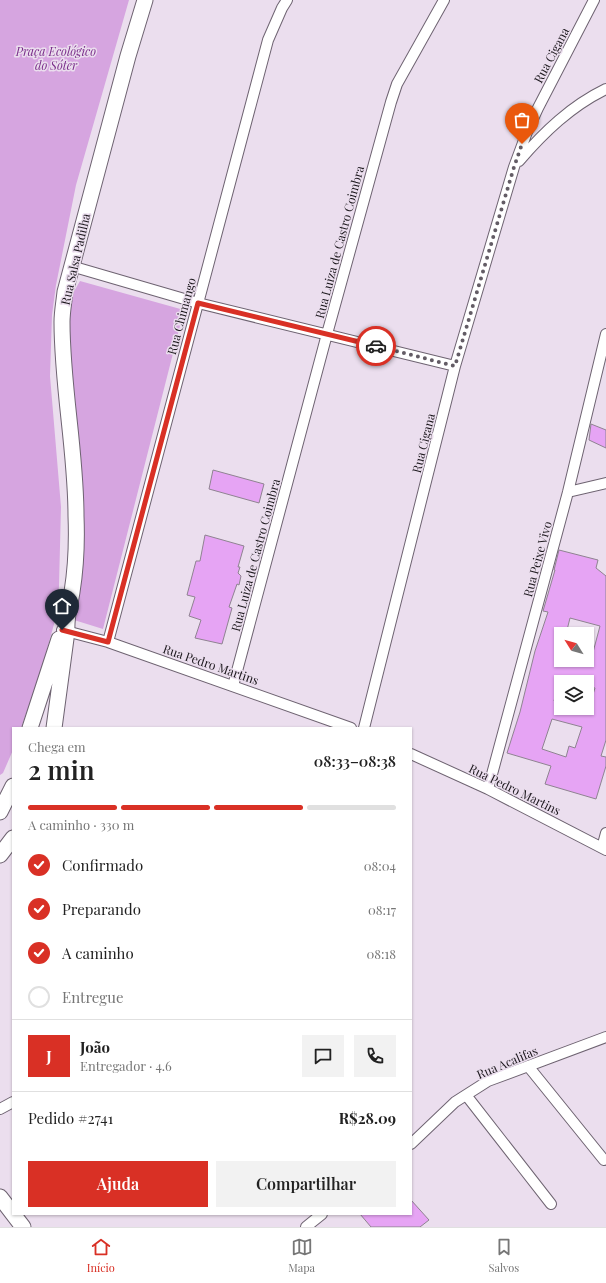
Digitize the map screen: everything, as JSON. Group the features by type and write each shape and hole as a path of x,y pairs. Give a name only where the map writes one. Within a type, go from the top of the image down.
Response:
{"main road":[{"name":"Rua Salsa Padilha","path":"65,627 74,578 76,516 62,321 71,266 128,56 145,0"},
{"path":"30,727 65,627"},
{"path":"54,727 65,627"},
{"path":"0,812 9,790"},
{"path":"6,847 12,835"},
{"path":"0,1197 12,1213"},
{"path":"14,1215 23,1227"}],"street":[{"name":"Rua Chimango","path":"108,642 268,40 287,0"},
{"name":"Rua Luiza de Castro Coimbra","path":"233,686 327,334 397,84 444,0"},
{"name":"Rua Cigana","path":"364,727 455,366 514,167 538,108 594,0"},
{"name":"Rua Cigana","path":"514,167 534,144 566,114 593,95 606,89"},
{"path":"71,266 198,303 455,366"},
{"name":"Rua Peixe Vivo","path":"488,789 568,492 606,334"},
{"path":"568,492 606,483"},
{"name":"Rua Pedro Martins","path":"65,627 348,727"},
{"name":"Rua Pedro Martins","path":"412,754 488,789 604,849"},
{"path":"604,849 606,833"},
{"name":"Rua Acalifas","path":"412,1143 455,1102 488,1082 528,1066 605,1040"},
{"path":"528,1066 604,1160"},
{"path":"466,1095 551,1204"},
{"path":"0,1109 12,1103"},
{"path":"309,1226 321,1215"}],"green space":[{"name":"Praça Ecológico do Sóter","path":"0,0 129,0 76,185 56,285 52,315 50,376 61,507 59,586 56,617 41,671 21,727 12,727 12,752 3,773 0,775"},
{"path":"80,281 184,310 103,629 74,620 69,321 72,295"}],"building":[{"path":"591,424 606,430 606,448 589,440"},
{"path":"213,470 264,484 259,503 209,489"},
{"path":"205,535 244,546 238,567 240,567 238,573 241,576 239,585 237,584 229,607 232,608 222,644 195,638 201,620 189,616 195,597 187,595 196,561 200,561"},
{"path":"559,550 598,560 596,568 606,576 606,740 601,756 606,757 606,766 596,799 545,784 551,766 507,753 520,712 535,651 548,612 543,611 555,570","holes":["552,719 582,727 575,748 569,746 566,757 542,749"]},
{"path":"412,1201 429,1220 420,1227 371,1227 361,1215 412,1215"}],"way so far":[{"path":"376,346 455,366 522,144"}],"route":[{"path":"62,630 108,642 198,303 376,346"}]}
